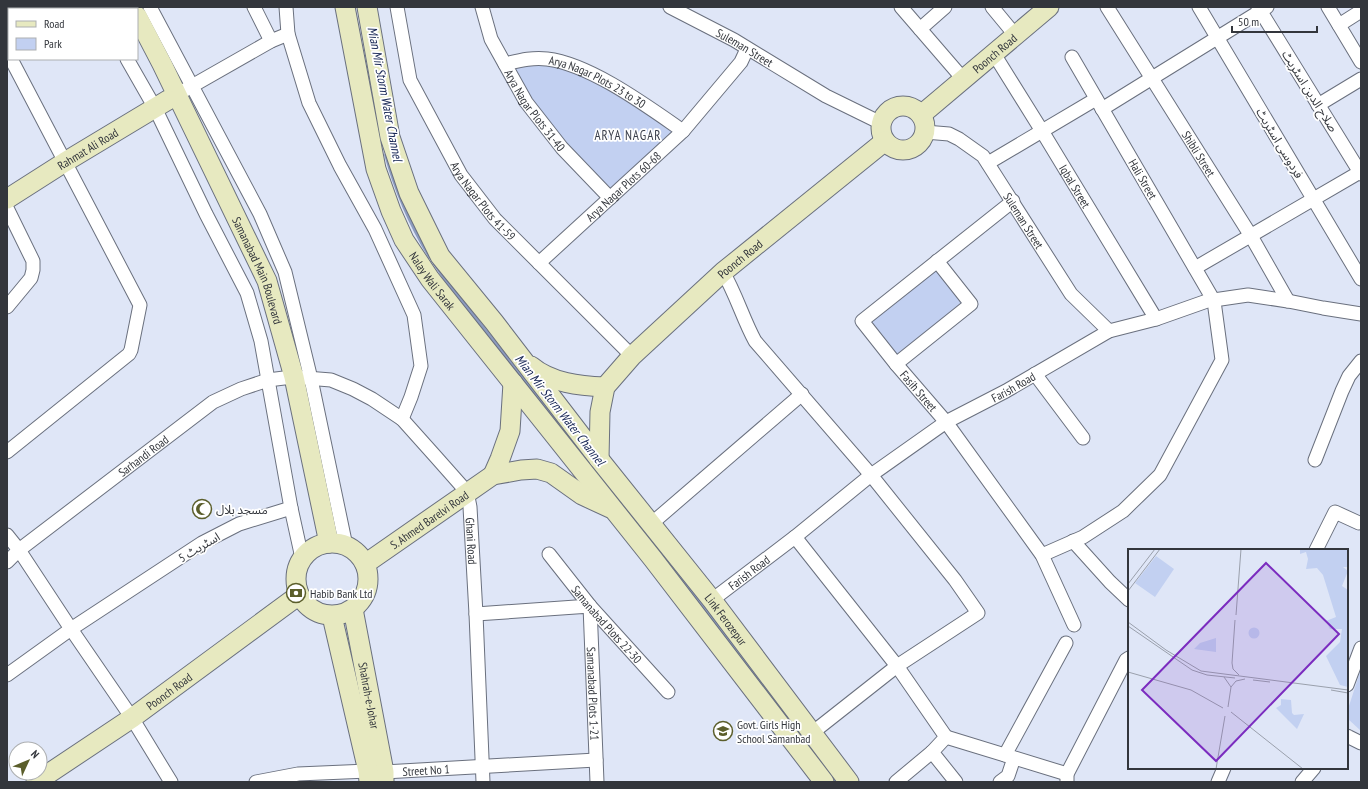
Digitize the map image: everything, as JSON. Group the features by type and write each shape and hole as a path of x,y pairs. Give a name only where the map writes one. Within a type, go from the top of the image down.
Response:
{"main road":[{"name":"Nalay Wali Sarak","path":"345,7 376,169 391,211 404,240 430,279 613,509"},
{"name":"Nalay Wali Sarak","path":"367,7 390,137 409,193 440,256 521,357 599,459"},
{"name":"Poonch Road","path":"923,123 964,80 1049,7"},
{"name":"Samanabad Main Boulevard","path":"138,18 255,275 289,379 331,545"},
{"name":"Samanabad Main Boulevard","path":"138,42 173,97"},
{"name":"Rahmat Ali Road","path":"7,199 173,97"},
{"path":"902,105 909,106 916,109 923,123 922,140 916,146 908,150 899,150 891,147 882,136 881,123 888,111 902,105"},
{"name":"Poonch Road","path":"599,459 600,412 605,388 632,356 723,272 885,141"},
{"path":"521,357 538,371 559,380 582,386 605,388"},
{"name":"S. Ahmed Barelvi Road","path":"365,564 492,474 500,459 510,431 513,383"},
{"name":"Link Ferozepur","path":"599,459 712,600 849,782"},
{"name":"S. Ahmed Barelvi Road","path":"492,474 537,469 551,473 582,495 613,509"},
{"name":"Link Ferozepur","path":"613,509 824,782"},
{"path":"331,545 357,553 365,564 368,576 367,588 362,600 353,609 343,614 332,616 312,610 305,604 299,595 295,583 296,570 302,558 309,550 331,545"},
{"name":"Poonch Road","path":"36,782 132,718 299,595"},
{"name":"Shahrah-e-Johar","path":"353,609 376,777"},
{"name":"Shahrah-e-Johar","path":"332,616 376,777"}],"street":[{"path":"150,7 173,97"},
{"path":"254,7 271,41"},
{"path":"286,7 288,34 309,103 340,166 375,230 414,315 421,366 402,419"},
{"name":"Arya Nagar Plots 41-59","path":"397,7 410,80 461,175 495,219 632,356"},
{"name":"Arya Nagar Plots 31-40","path":"482,7 491,39 526,102 557,142 610,198"},
{"name":"Suleman Street","path":"670,7 734,40 826,96 881,123"},
{"path":"901,7 964,80"},
{"path":"920,29 946,7"},
{"path":"992,7 1016,36"},
{"name":"Shibli Street","path":"1107,7 1251,236 1288,300"},
{"name":"فردوسی اسٹریٹ","path":"1199,7 1361,279"},
{"path":"1328,7 1361,62"},
{"path":"988,163 1042,131 1152,78 1262,8"},
{"name":"صلاح الدین اسٹریٹ","path":"1262,8 1318,105 1360,173"},
{"path":"1339,25 1361,11"},
{"path":"173,97 271,41 288,34"},
{"name":"Arya Nagar Plots 60-68","path":"539,263 683,131 741,62 747,49"},
{"name":"Iqbal Street","path":"994,54 1156,319"},
{"name":"Hali Street","path":"1072,57 1214,301"},
{"name":"Arya Nagar Plots 23 to 30","path":"504,64 530,59 546,58 565,63 591,73 619,89 645,104 683,131"},
{"path":"7,452 129,354 140,311 138,300 12,60"},
{"path":"128,60 173,97 260,214 285,272 289,379 291,508 302,558"},
{"path":"1318,105 1361,79"},
{"name":"Suleman Street","path":"923,123 959,139 984,156 1071,294 1109,332"},
{"path":"1195,268 1360,173"},
{"name":"Fasih Street","path":"1013,201 862,320 896,364 946,422 1042,555 1074,624"},
{"path":"7,208 33,262 33,270 31,278 7,307"},
{"path":"896,364 971,304 937,261"},
{"path":"723,272 731,285 755,341 871,475 955,580 978,613 897,666 812,733"},
{"name":"Farish Road","path":"712,600 795,537 871,475 946,422 1109,332 1156,319 1207,301 1248,295 1288,300 1323,308 1361,314"},
{"path":"1042,555 1082,537 1123,511 1160,475 1222,360 1214,301"},
{"path":"1315,460 1342,391 1349,376 1361,361"},
{"path":"1035,374 1083,438"},
{"path":"289,379 330,380 353,389 372,399 402,419 467,492"},
{"path":"289,379 331,545"},
{"name":"Sarhandi Road","path":"7,562 19,550 213,402 241,389 289,379"},
{"path":"651,524 802,394"},
{"name":"Ghani Road","path":"467,492 470,507 476,614 483,782"},
{"name":"اسٹریٹ 5","path":"7,675 71,629 202,543 239,524 291,508"},
{"path":"1316,549 1335,512 1359,523"},
{"path":"7,535 19,550 132,718 171,782"},
{"path":"795,537 897,666 946,737 1010,756 1067,778 1128,659"},
{"path":"1073,541 1110,582 1128,599"},
{"name":"Samanabad Plots 22-30","path":"549,554 590,606 668,692"},
{"path":"476,614 590,606"},
{"name":"Samanabad Plots 1-21","path":"590,606 597,782"},
{"path":"1000,782 1008,776 1010,756 1066,643"},
{"path":"1348,682 1361,648"},
{"path":"1348,736 1361,742"},
{"path":"896,782 932,752 946,737"},
{"path":"932,752 956,782"},
{"name":"Street No 1","path":"256,782 298,774 376,777 482,766 596,760"},
{"path":"1218,782 1224,769"},
{"path":"1302,782 1313,769"}],"green space":[{"path":"546,62 571,68 684,131 609,206 506,65"},
{"path":"937,261 971,304 896,364 862,321"},
{"path":"1361,669 1361,731 1348,719 1348,709"}],"waterway":[{"name":"Mian Mir Storm Water Channel","path":"386,155 394,182 405,208 430,257"},
{"name":"Mian Mir Storm Water Channel","path":"435,264 447,282 731,643 824,767"},
{"name":"Mian Mir Storm Water Channel","path":"829,773 836,782"}],"place":[{"name":"مسجد بلال","path":"202,509"},
{"name":"Habib Bank Ltd","path":"296,593"},
{"name":"Govt. Girls High School Samanbad","path":"723,731"}],"district":[{"name":"ARYA NAGAR","path":"628,135"}]}
